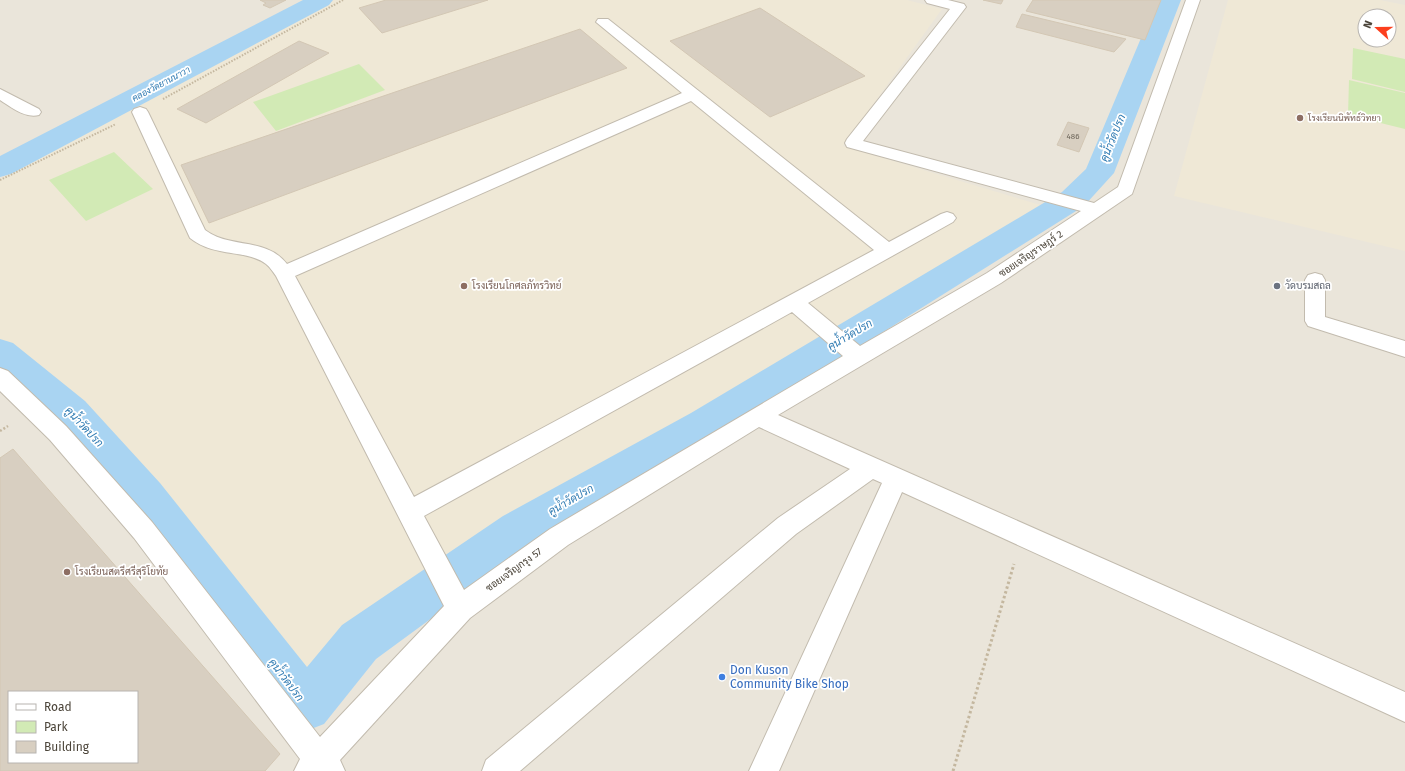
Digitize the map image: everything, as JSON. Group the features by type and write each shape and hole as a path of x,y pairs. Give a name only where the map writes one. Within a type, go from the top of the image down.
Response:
{"street":[{"path":"932,0 959,7 853,143 1090,208"},
{"name":"ซอยเจริญราษฎร์ 2","path":"759,417 854,353 994,278 1090,208 1126,190 1193,0"},
{"path":"603,22 888,251"},
{"path":"0,94 33,112"},
{"path":"284,272 693,94"},
{"path":"140,112 197,234 205,240 265,256 274,260 284,272 457,603"},
{"path":"409,512 946,218"},
{"path":"1315,280 1315,321 1405,349"},
{"path":"794,302 854,353"},
{"path":"0,377 58,434 143,530 319,767"},
{"path":"759,417 1405,707"},
{"name":"ซอยเจริญกรุง 57","path":"319,767 457,603 559,537 759,417"},
{"path":"497,771 787,526 870,467"},
{"path":"764,771 896,478"}],"path":[{"path":"0,180 140,112 343,0"},
{"path":"953,771 1022,536"}],"shaded area":[{"path":"0,0 1405,0 1405,771 0,771"},
{"name":"โรงเรียนโกศลภัทรวิทย์","path":"335,0 907,0 942,9 843,146 1057,210 553,505 366,636 286,706 54,407 0,361 0,179"},
{"name":"โรงเรียนนิพัทธ์วิทยา","path":"1228,0 1380,0 1405,5 1405,251 1174,196"}],"green space":[{"path":"1353,48 1405,59 1405,92 1352,79"},
{"path":"359,64 385,90 276,131 253,102"},
{"path":"1349,80 1405,93 1405,129 1348,115"},
{"path":"114,152 153,189 86,221 49,180"}],"building":[{"path":"260,0 286,0 270,8 263,5 266,3"},
{"path":"386,0 488,0 382,33 359,8"},
{"path":"983,0 1003,0 1001,4"},
{"path":"1033,0 1161,0 1145,40 1026,11"},
{"path":"760,8 865,76 770,117 670,41"},
{"path":"1022,14 1126,39 1114,52 1016,27"},
{"path":"580,29 627,68 209,223 181,165"},
{"path":"299,41 329,53 206,123 177,109"},
{"path":"1068,122 1089,128 1079,152 1057,145"},
{"name":"โรงเรียนสตรีศรีสุริโยทัย","path":"13,449 280,754 265,771 0,771 0,458"}],"waterway":[{"name":"คลองวัดยานนาวา","path":"0,168 321,0"},
{"name":"คูน้ำวัดปรก","path":"0,353 71,412 145,496 306,706 359,642 518,530 705,424 1073,199 1099,173 1169,0"}],"place":[{"name":"โรงเรียนนิพัทธ์วิทยา","path":"1300,118"},
{"name":"โรงเรียนโกศลภัทรวิทย์","path":"464,286"},
{"name":"วัดบรมสถล","path":"1277,286"},
{"name":"โรงเรียนสตรีศรีสุริโยทัย","path":"67,572"},
{"name":"Don Kuson Community Bike Shop","path":"722,677"}]}
